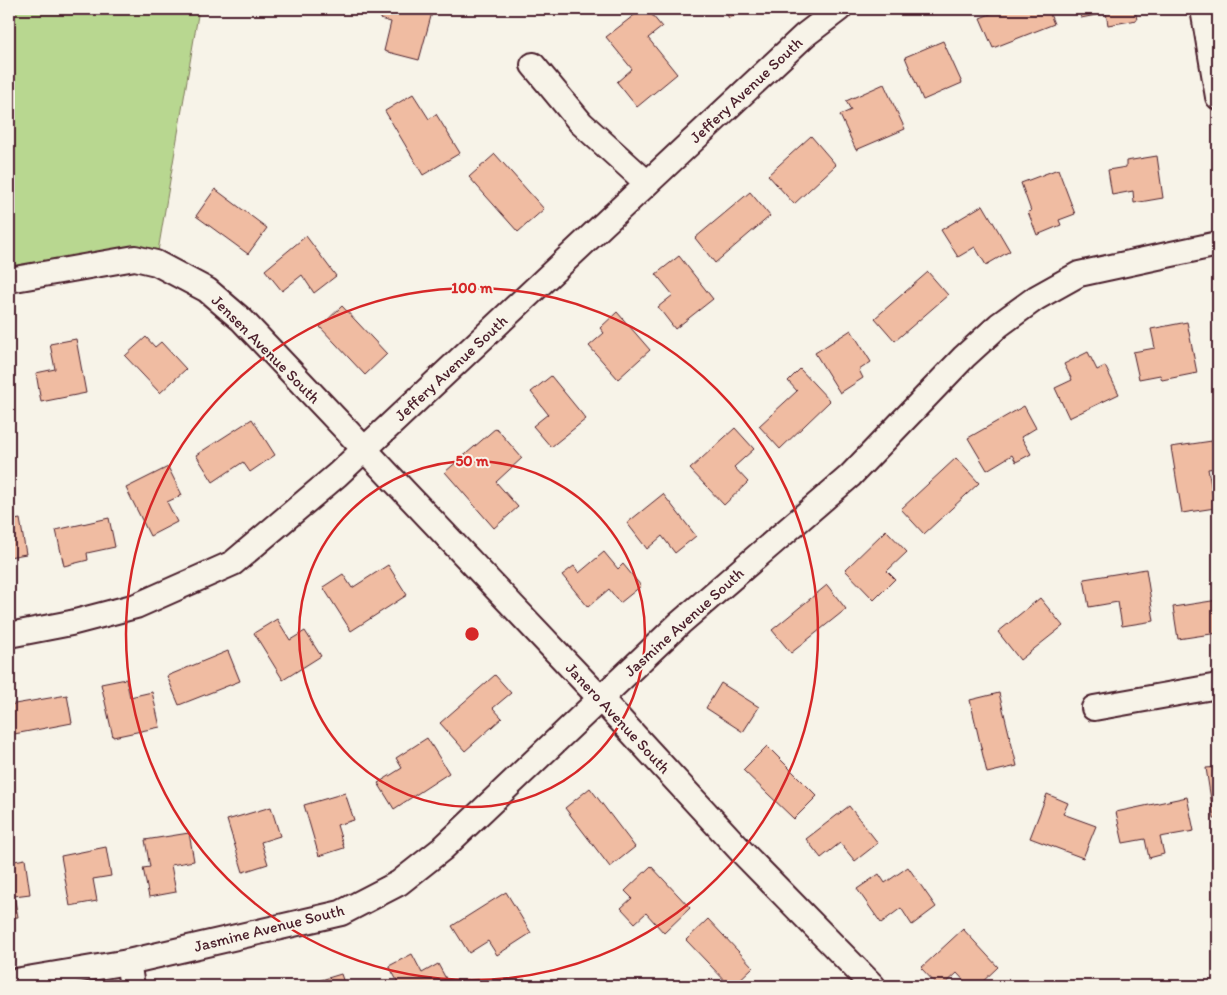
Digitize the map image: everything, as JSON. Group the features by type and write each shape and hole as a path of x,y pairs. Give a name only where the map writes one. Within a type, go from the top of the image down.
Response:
{"street":[{"name":"Jeffery Avenue South","path":"9,635 72,624 136,606 233,562 337,475 805,35 839,9"},
{"path":"1203,9 1218,97"},
{"path":"533,65 581,123 647,183"},
{"name":"Jasmine Avenue South","path":"9,982 128,962 341,913 399,883 442,850 680,623 850,476 964,357 1000,325 1036,298 1079,274 1218,244"},
{"name":"Jensen Avenue South","path":"9,280 135,258 156,263 207,290 242,320 364,449"},
{"name":"Janero Avenue South","path":"364,449 600,698 741,851 873,986"},
{"path":"1094,708 1218,686"},
{"path":"128,962 132,986"}],"green space":[{"path":"9,9 199,9 156,263 9,280"}],"building":[{"path":"383,9 433,9 419,60 384,51 391,22 380,19"},
{"path":"642,9 647,9 662,27 648,38 677,74 637,107 617,82 632,69 606,37"},
{"path":"723,9 745,9 729,18"},
{"path":"1003,9 1048,9 1054,24 993,48 980,18"},
{"path":"1079,9 1135,9 1137,20 1108,25 1106,13 1081,18"},
{"path":"943,41 962,83 923,100 905,57"},
{"path":"884,84 905,129 856,150 840,115 851,110 846,101"},
{"path":"413,94 429,119 436,114 460,153 423,175 385,111"},
{"path":"811,136 836,165 794,204 768,175"},
{"path":"495,154 544,209 518,232 469,177"},
{"path":"1157,156 1163,198 1134,203 1133,191 1112,195 1108,170 1126,167 1126,161"},
{"path":"1058,169 1075,214 1059,220 1061,225 1037,235 1028,212 1031,211 1021,183"},
{"path":"215,189 267,228 248,254 196,216"},
{"path":"750,192 770,216 715,263 695,238"},
{"path":"983,205 1010,251 986,265 975,247 958,257 941,230"},
{"path":"306,236 336,276 314,293 302,275 282,291 265,270"},
{"path":"679,256 713,299 675,329 658,307 673,295 656,274"},
{"path":"928,272 948,295 895,341 875,318"},
{"path":"342,306 387,354 365,375 320,327"},
{"path":"617,312 650,350 618,379 589,346 604,333 600,328"},
{"path":"1187,322 1197,373 1162,380 1160,375 1139,379 1133,352 1155,348 1151,329"},
{"path":"851,330 871,362 859,370 863,378 840,393 815,353"},
{"path":"146,337 155,347 161,342 186,369 160,393 125,356"},
{"path":"76,339 86,393 41,402 36,373 55,369 50,344"},
{"path":"1088,352 1097,370 1105,366 1119,394 1069,418 1055,388 1072,380 1064,364"},
{"path":"800,369 830,401 780,449 759,426 797,391 788,381"},
{"path":"551,376 586,419 551,447 533,426 548,414 531,392"},
{"path":"1024,406 1036,428 1021,437 1031,454 1016,462 1012,455 987,470 968,438"},
{"path":"252,419 275,455 250,472 243,462 213,482 196,455"},
{"path":"496,428 522,458 496,482 518,507 494,528 445,472"},
{"path":"735,428 754,449 734,467 748,482 724,505 690,469"},
{"path":"1212,441 1216,468 1208,469 1215,508 1182,513 1171,447"},
{"path":"956,458 979,483 924,534 901,509"},
{"path":"168,467 182,495 167,502 177,522 150,536 126,488"},
{"path":"663,494 696,536 675,553 662,536 647,549 627,523"},
{"path":"109,518 115,547 87,553 88,560 64,566 56,530"},
{"path":"20,519 26,554 9,557 9,521"},
{"path":"886,530 907,552 887,571 895,579 874,600 845,570"},
{"path":"604,552 618,569 623,564 641,586 620,603 609,589 588,607 562,575 574,566 579,573"},
{"path":"388,565 407,595 351,631 323,587 343,574 352,588"},
{"path":"1146,569 1154,621 1122,626 1118,602 1089,607 1084,579"},
{"path":"827,585 846,609 791,653 772,630"},
{"path":"1040,598 1063,626 1020,660 998,632"},
{"path":"1218,600 1218,633 1178,639 1173,607"},
{"path":"277,619 290,640 305,631 321,656 283,680 254,633"},
{"path":"228,651 240,681 179,705 167,676"},
{"path":"495,675 511,693 493,708 502,718 465,751 440,723"},
{"path":"126,679 130,697 152,692 160,727 113,737 101,684"},
{"path":"721,683 759,707 743,732 706,708"},
{"path":"999,693 1017,766 987,773 970,700"},
{"path":"67,695 72,723 9,735 9,705"},
{"path":"427,738 449,773 394,809 378,783 402,768 396,758"},
{"path":"767,746 817,796 794,819 743,770"},
{"path":"1218,767 1218,819 1214,819 1206,768"},
{"path":"590,788 635,847 610,867 565,808"},
{"path":"345,793 354,820 337,825 344,848 319,856 304,805"},
{"path":"1047,794 1068,803 1063,814 1096,826 1083,858 1030,838"},
{"path":"1187,797 1194,831 1160,837 1164,854 1149,858 1145,839 1123,843 1116,812"},
{"path":"849,806 878,843 855,861 840,843 821,858 806,839"},
{"path":"271,807 280,836 261,842 268,864 243,872 227,820"},
{"path":"189,833 194,861 171,865 176,892 149,897 143,868 150,867 145,840"},
{"path":"106,847 111,876 93,879 97,901 70,906 61,856"},
{"path":"25,859 30,894 14,896 18,917 9,918 9,862"},
{"path":"651,866 690,908 664,933 646,913 635,923 621,908 632,898 625,891"},
{"path":"908,867 936,907 912,925 901,908 881,923 857,889 879,874 885,883"},
{"path":"506,892 531,933 497,955 488,941 469,953 452,926"},
{"path":"708,919 753,967 733,986 730,986 686,940"},
{"path":"963,929 998,967 978,986 969,986 957,973 943,986 938,986 921,968"},
{"path":"412,954 422,973 438,964 450,986 400,986 389,966"},
{"path":"341,974 345,986 320,986 318,981"}]}
